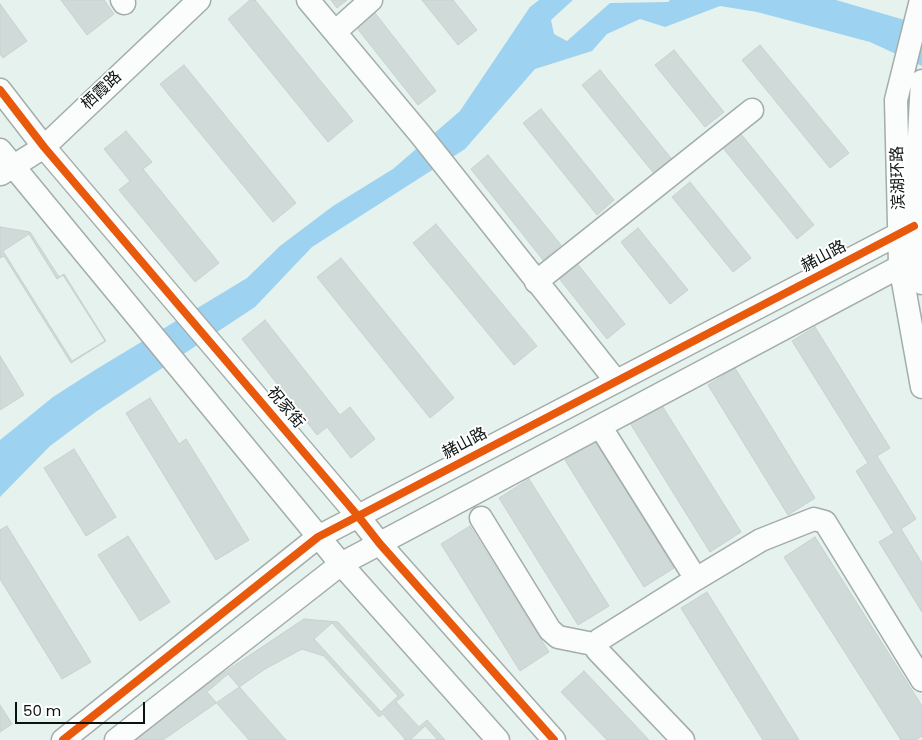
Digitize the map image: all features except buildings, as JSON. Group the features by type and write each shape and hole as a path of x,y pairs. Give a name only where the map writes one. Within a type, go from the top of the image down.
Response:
{"street":[{"name":"栖霞路","path":"4,163 44,147 199,0"},
{"path":"308,0 420,134 616,381"},
{"path":"335,32 371,0"},
{"name":"滨湖环路","path":"921,0 896,100 909,261 922,388"},
{"name":"滨湖环路","path":"907,229 922,81"},
{"name":"祝家街","path":"0,90 44,147 380,544 554,740"},
{"path":"536,282 752,110"},
{"path":"4,163 341,564 498,740"},
{"name":"赭山路","path":"63,740 318,537 907,229"},
{"path":"116,740 341,564 909,261"},
{"name":"滨湖环路","path":"909,261 922,283"},
{"path":"600,426 696,579"},
{"path":"481,518 550,630 558,638 598,645"},
{"path":"683,740 598,650 599,640 762,540 814,519 825,522 922,680"}],"water":[{"path":"539,0 573,0 551,20 554,34 567,41 610,3 668,2 670,0 836,0 922,25 922,66 870,42 757,12 720,6 665,27 640,19 607,34 592,51 535,69 465,149 312,247 255,307 97,411 50,446 0,497 0,440 53,397 247,278 280,246 333,206 393,169 460,111 530,7"}],"cycle path":[{"path":"0,90 44,147 380,544 554,740"},
{"path":"63,740 318,537 914,226"}]}
